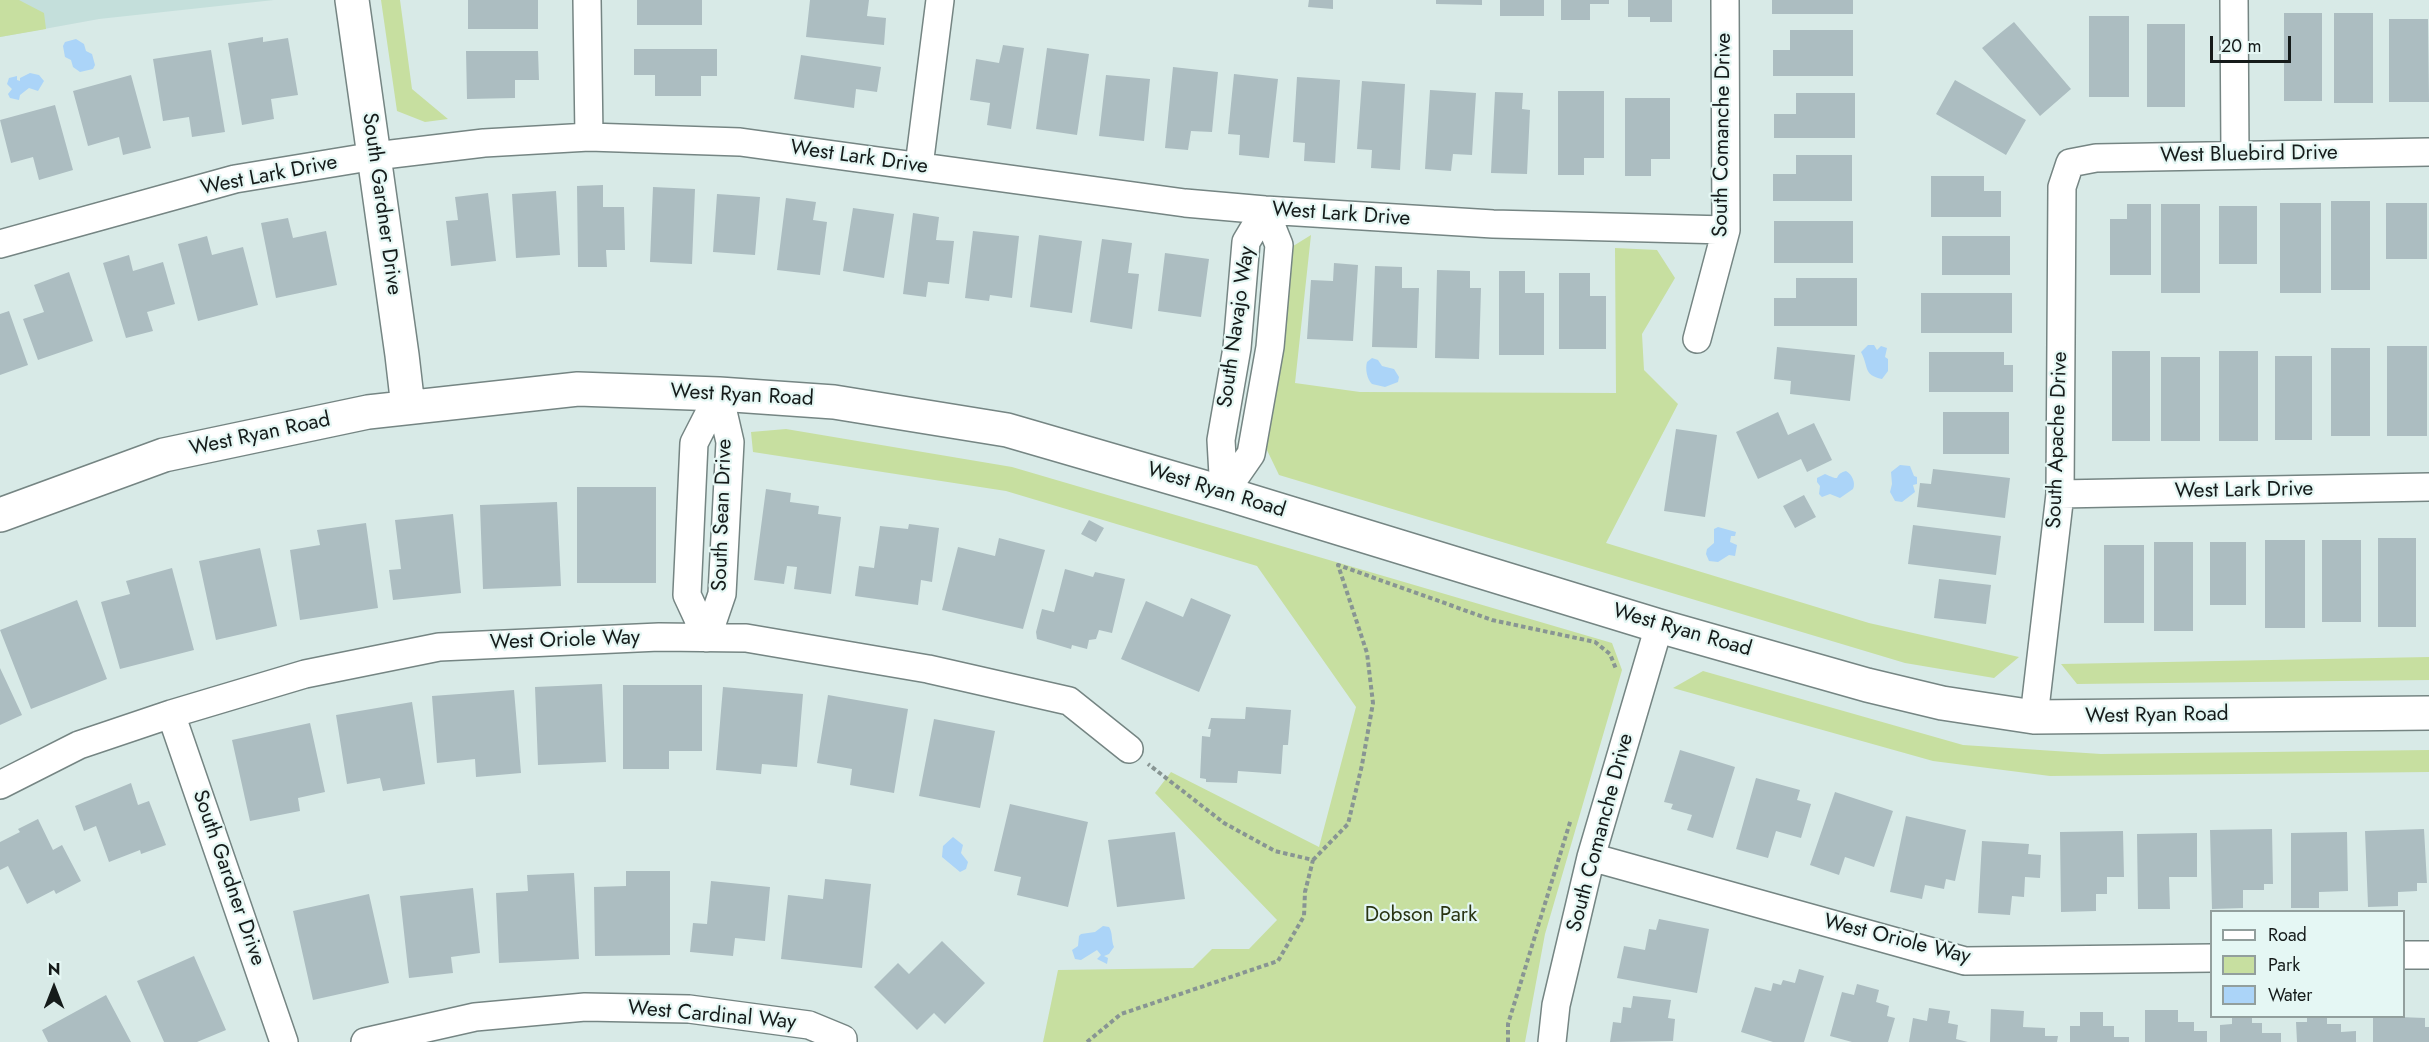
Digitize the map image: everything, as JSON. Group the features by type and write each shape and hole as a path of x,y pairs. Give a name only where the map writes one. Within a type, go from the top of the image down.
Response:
{"street":[{"name":"South Gardner Drive","path":"352,0 408,408"},
{"path":"587,0 589,137"},
{"path":"919,166 940,0"},
{"name":"South Comanche Drive","path":"1697,339 1726,230 1725,0"},
{"path":"2234,0 2235,155"},
{"name":"West Lark Drive","path":"0,243 235,179 375,156 484,143 589,137 740,142 1185,203 1265,210 1493,224 1726,230"},
{"name":"West Bluebird Drive","path":"2070,163 2096,158 2429,152"},
{"name":"South Apache Drive","path":"2034,717 2060,494 2062,187 2070,163"},
{"name":"South Navajo Way","path":"1224,493 1251,454 1270,347 1279,245 1265,210"},
{"name":"West Ryan Road","path":"0,514 165,455 368,412 578,389 719,394 834,402 1007,430 1224,493 1659,626 1878,688 1942,703 2034,717 2429,713"},
{"name":"South Sean Drive","path":"707,638 722,594 730,442 719,394"},
{"name":"South Sean Drive","path":"707,638 687,595 693,455 694,443 719,394"},
{"name":"West Lark Drive","path":"2060,494 2429,487"},
{"name":"South Comanche Drive","path":"1552,1042 1556,1005 1591,857 1659,626"},
{"name":"West Oriole Way","path":"0,785 79,746 171,714 305,674 438,647 659,637 746,638 928,669 1069,701 1130,749"},
{"name":"South Gardner Drive","path":"171,714 284,1042"},
{"name":"West Oriole Way","path":"1591,857 1965,961 2210,957"},
{"path":"2405,955 2429,955"},
{"name":"West Cardinal Way","path":"365,1042 475,1017 585,1006 700,1011 809,1025 843,1040"}],"path":[{"path":"1087,1042 1121,1014 1278,961 1304,916 1305,892 1313,860 1348,824 1373,703 1367,653 1338,565 1492,620 1595,642 1610,654 1616,664 1616,673"},
{"path":"1130,749 1224,823 1275,851 1313,860"},
{"path":"1508,1042 1508,1024 1574,808"}],"shaded area":[{"path":"0,0 274,0 99,19 0,37"}],"green space":[{"path":"0,0 19,0 44,13 46,29 0,37"},
{"path":"381,0 400,0 412,89 448,119 425,122 397,111"},
{"path":"1311,235 1295,383 1360,392 1616,393 1615,248 1657,250 1675,278 1642,334 1644,370 1678,404 1606,543 1869,623 2019,657 1994,678 1905,663 1279,475 1264,444 1290,248"},
{"name":"Dobson Park","path":"786,429 1012,467 1612,643 1622,670 1545,934 1525,1042 1043,1042 1058,970 1193,968 1212,949 1249,949 1277,920 1155,793 1171,772 1319,847 1356,707 1257,566 1006,491 753,452 751,432"},
{"path":"2429,657 2429,680 2077,684 2061,664"},
{"path":"1703,671 1963,745 2101,754 2429,750 2429,772 2050,776 1933,761 1673,688"}],"water":[{"path":"76,39 84,44 86,51 92,54 95,65 93,69 80,72 73,67 71,60 65,57 63,46 65,42"},
{"path":"30,73 39,75 44,81 38,91 29,88 20,95 19,100 10,98 8,94 12,89 7,84 9,78 17,76 17,80 20,81 20,78"},
{"path":"1868,345 1874,345 1877,350 1881,346 1887,348 1885,357 1888,359 1888,371 1882,379 1867,370 1861,352"},
{"path":"1372,358 1378,360 1382,366 1394,369 1399,377 1398,382 1385,387 1372,384 1366,368 1367,362"},
{"path":"1900,465 1910,466 1914,476 1917,477 1917,484 1913,485 1915,492 1902,502 1895,501 1890,492 1891,472"},
{"path":"1846,471 1853,479 1853,489 1840,498 1830,494 1822,497 1819,494 1820,486 1817,478 1825,474 1836,478"},
{"path":"1718,527 1736,532 1735,536 1731,536 1730,542 1737,545 1735,556 1729,555 1718,562 1709,561 1706,554 1707,549 1714,543 1714,529"},
{"path":"953,837 963,845 961,853 968,862 966,869 960,872 942,857 943,846"},
{"path":"1103,926 1109,927 1114,947 1109,954 1104,956 1108,958 1107,964 1097,959 1101,955 1097,950 1081,960 1075,959 1072,950 1078,946 1079,936 1095,932"}],"building":[{"path":"468,0 538,0 538,29 468,29"},
{"path":"637,0 702,0 702,25 637,25"},
{"path":"810,0 869,0 867,16 886,18 884,45 806,37"},
{"path":"1309,0 1333,0 1333,9 1308,7"},
{"path":"1436,0 1482,0 1482,5 1436,4"},
{"path":"1500,0 1544,0 1544,16 1500,16"},
{"path":"1561,0 1609,0 1609,4 1590,4 1590,20 1561,20"},
{"path":"1628,0 1672,0 1672,22 1650,22 1650,17 1628,17"},
{"path":"1772,0 1853,0 1853,14 1772,14"},
{"path":"2284,13 2322,13 2322,101 2284,101"},
{"path":"2334,13 2373,13 2373,103 2334,103"},
{"path":"2089,16 2129,16 2129,97 2089,97"},
{"path":"2389,19 2428,19 2429,102 2389,102"},
{"path":"2014,22 2071,89 2040,116 1982,48"},
{"path":"2147,24 2185,24 2185,107 2147,107"},
{"path":"1790,30 1853,30 1853,76 1773,76 1773,50 1790,50"},
{"path":"263,37 263,42 288,38 298,95 271,99 274,119 242,125 228,43"},
{"path":"1003,45 1024,48 1011,129 987,125 990,103 970,100 976,59 999,63"},
{"path":"1047,48 1089,54 1077,135 1036,129"},
{"path":"634,49 717,49 717,76 701,76 701,96 655,96 655,75 634,75"},
{"path":"211,50 225,132 192,137 189,117 163,121 153,59"},
{"path":"466,51 538,51 539,80 515,80 515,98 467,99"},
{"path":"801,55 881,67 877,92 856,89 854,108 794,99"},
{"path":"1173,67 1218,72 1212,132 1191,131 1188,150 1165,148"},
{"path":"1234,74 1278,79 1269,158 1239,155 1240,135 1228,134"},
{"path":"131,75 151,148 123,155 119,137 88,146 73,91"},
{"path":"1106,75 1150,79 1144,141 1099,136"},
{"path":"1297,77 1340,80 1335,163 1304,161 1305,143 1293,142"},
{"path":"1955,80 2026,120 2006,155 1936,114"},
{"path":"1362,81 1405,84 1400,170 1371,168 1372,150 1357,149"},
{"path":"1430,90 1476,93 1472,155 1453,154 1451,171 1425,169"},
{"path":"1558,91 1604,91 1604,158 1584,158 1584,175 1558,175"},
{"path":"1495,92 1523,93 1522,109 1530,110 1527,174 1491,173"},
{"path":"1796,93 1855,93 1855,138 1774,138 1774,114 1796,114"},
{"path":"1625,98 1670,98 1670,159 1651,159 1651,176 1625,176"},
{"path":"55,105 73,170 39,180 33,157 11,163 0,120"},
{"path":"1796,155 1852,155 1852,201 1773,201 1773,174 1796,174"},
{"path":"1931,176 1984,176 1984,191 2001,191 2001,217 1931,217"},
{"path":"603,185 603,207 624,207 625,250 606,250 607,267 578,267 577,186"},
{"path":"653,187 695,189 692,264 650,262"},
{"path":"556,191 560,255 516,258 512,194"},
{"path":"488,193 496,261 451,266 446,221 458,220 455,197"},
{"path":"717,194 760,197 755,255 713,252"},
{"path":"786,198 816,202 813,220 827,222 820,275 777,270"},
{"path":"2331,201 2370,201 2370,290 2331,290"},
{"path":"2280,203 2321,203 2321,293 2280,293"},
{"path":"2386,203 2427,203 2427,259 2386,259"},
{"path":"2127,204 2151,204 2151,275 2110,275 2110,219 2127,219"},
{"path":"2161,204 2200,204 2200,293 2161,293"},
{"path":"2219,206 2257,206 2257,264 2219,264"},
{"path":"853,208 894,214 884,278 843,271"},
{"path":"913,213 939,217 936,240 954,241 949,284 928,282 926,297 903,294"},
{"path":"288,218 293,238 326,231 337,285 276,298 261,223"},
{"path":"1774,221 1853,221 1853,263 1774,263"},
{"path":"973,231 1019,236 1012,298 990,295 989,301 965,298"},
{"path":"1039,235 1082,241 1072,313 1030,307"},
{"path":"207,236 212,255 243,247 258,305 198,321 178,244"},
{"path":"1942,236 2010,236 2010,275 1942,275"},
{"path":"1102,239 1132,243 1128,273 1139,274 1132,329 1090,322"},
{"path":"1165,253 1209,259 1201,317 1158,311"},
{"path":"129,255 133,271 163,262 175,304 147,312 153,331 126,338 103,263"},
{"path":"1334,263 1358,265 1353,341 1307,339 1311,280 1333,281"},
{"path":"1375,266 1402,267 1402,288 1419,288 1417,348 1372,347"},
{"path":"1437,270 1470,271 1470,288 1481,288 1479,359 1435,358"},
{"path":"1499,271 1525,271 1525,293 1544,293 1544,355 1499,355"},
{"path":"69,272 93,341 38,360 23,319 44,312 34,285"},
{"path":"1559,273 1590,273 1590,296 1606,296 1606,349 1559,349"},
{"path":"1796,278 1857,278 1857,326 1774,326 1774,298 1796,298"},
{"path":"1921,293 2012,293 2012,333 1921,333"},
{"path":"9,311 28,365 0,375 0,314"},
{"path":"2387,346 2427,346 2427,436 2387,436"},
{"path":"1777,347 1855,355 1850,401 1790,394 1791,381 1774,379"},
{"path":"2331,348 2370,348 2370,436 2331,436"},
{"path":"2112,351 2150,351 2150,441 2112,441"},
{"path":"2219,351 2258,351 2258,441 2219,441"},
{"path":"1929,352 2004,352 2004,365 2013,365 2013,392 1929,392"},
{"path":"2275,356 2312,356 2312,440 2275,440"},
{"path":"2161,357 2200,357 2200,441 2161,441"},
{"path":"1778,412 1788,435 1814,423 1832,460 1807,472 1801,459 1758,479 1736,432"},
{"path":"1943,412 2009,412 2009,454 1943,454"},
{"path":"1676,429 1717,435 1705,517 1664,511"},
{"path":"1933,469 2010,478 2005,518 1917,507 1920,483 1931,484"},
{"path":"577,487 656,487 656,583 577,583"},
{"path":"766,489 791,493 790,502 819,506 818,514 841,517 831,594 794,589 797,567 787,566 784,584 754,580"},
{"path":"1804,495 1816,517 1795,528 1783,506"},
{"path":"557,502 561,586 483,589 480,505"},
{"path":"453,514 461,593 393,600 389,570 401,569 395,520"},
{"path":"1089,520 1104,528 1096,542 1081,534"},
{"path":"366,523 378,608 300,620 290,550 320,545 317,530"},
{"path":"909,524 939,528 932,582 921,580 918,605 855,596 859,566 874,568 880,526 908,529"},
{"path":"1913,525 2001,536 1996,575 1908,564"},
{"path":"999,538 1045,550 1023,629 942,610 958,547 995,556"},
{"path":"2378,538 2416,538 2416,627 2378,627"},
{"path":"2265,540 2305,540 2305,628 2265,628"},
{"path":"2322,540 2361,540 2361,622 2322,622"},
{"path":"2154,542 2193,542 2193,631 2154,631"},
{"path":"2210,542 2246,542 2246,605 2210,605"},
{"path":"2104,545 2144,545 2144,623 2104,623"},
{"path":"260,548 277,626 216,640 199,561"},
{"path":"172,568 194,650 120,669 101,602 130,594 126,581"},
{"path":"1065,569 1093,577 1095,572 1125,579 1112,633 1099,630 1096,639 1089,640 1087,649 1072,645 1071,649 1037,639 1036,632 1042,609 1054,612"},
{"path":"1939,579 1991,585 1986,624 1934,618"},
{"path":"1191,598 1231,615 1199,692 1121,659 1146,601 1183,617"},
{"path":"77,600 107,679 31,709 0,630"},
{"path":"0,668 22,715 0,725"},
{"path":"602,684 606,762 538,765 535,687"},
{"path":"623,685 702,685 702,751 669,751 669,769 623,769"},
{"path":"723,687 803,694 797,767 762,764 761,774 716,770"},
{"path":"514,690 521,773 476,777 475,759 437,763 432,696"},
{"path":"828,695 908,709 894,793 850,785 852,769 817,763"},
{"path":"412,702 425,784 383,791 380,778 347,784 336,715"},
{"path":"1246,707 1291,710 1288,745 1283,745 1281,774 1238,771 1237,783 1206,782 1206,779 1200,778 1202,736 1210,737 1211,729 1208,729 1211,718 1245,719"},
{"path":"934,719 995,731 980,808 919,796"},
{"path":"310,723 325,792 298,798 300,811 250,821 232,740"},
{"path":"1680,750 1735,767 1713,838 1687,830 1692,815 1671,809 1673,804 1664,802"},
{"path":"1756,778 1800,790 1797,800 1811,804 1801,838 1776,831 1768,858 1736,849"},
{"path":"131,783 138,805 149,801 166,845 141,854 140,850 109,862 96,826 84,831 75,806"},
{"path":"1835,792 1893,811 1874,867 1845,857 1839,875 1810,865"},
{"path":"1010,804 1088,822 1068,907 1017,895 1021,877 994,871"},
{"path":"1906,816 1966,830 1955,881 1946,879 1944,889 1925,885 1922,899 1890,892"},
{"path":"38,819 53,850 62,845 81,881 56,894 54,890 27,904 8,866 0,870 0,842 20,832 18,829"},
{"path":"2272,829 2273,884 2264,884 2264,890 2243,890 2243,908 2212,909 2210,830"},
{"path":"2424,829 2427,883 2417,883 2417,891 2398,892 2398,906 2368,907 2365,831"},
{"path":"2123,831 2124,877 2107,877 2107,894 2096,894 2096,911 2061,912 2060,832"},
{"path":"1175,832 1185,899 1117,907 1108,840"},
{"path":"2347,832 2348,891 2319,892 2319,908 2291,908 2291,833"},
{"path":"2197,833 2197,877 2169,877 2170,909 2138,909 2137,834"},
{"path":"1982,841 2029,844 2028,854 2041,855 2040,878 2025,877 2024,897 2012,896 2010,915 1978,913"},
{"path":"626,871 670,871 670,955 595,956 594,887 626,886"},
{"path":"574,873 579,959 499,963 496,893 528,891 527,875"},
{"path":"825,879 871,884 862,968 781,959 788,895 823,899"},
{"path":"711,881 770,887 765,941 735,938 733,956 690,952 693,923 707,924"},
{"path":"473,888 480,953 451,957 453,973 409,978 400,896"},
{"path":"369,894 389,983 313,1000 293,911"},
{"path":"1659,919 1709,929 1697,993 1617,978 1624,946 1645,950 1649,929 1656,930"},
{"path":"942,941 985,983 945,1024 934,1013 917,1030 874,987 898,963 909,974"},
{"path":"194,956 226,1030 197,1042 164,1042 137,981"},
{"path":"1799,969 1824,976 1804,1042 1773,1042 1741,1032 1755,987 1771,991 1773,983 1781,985 1783,980 1795,983"},
{"path":"1857,984 1879,990 1876,1002 1889,1006 1887,1016 1895,1018 1888,1042 1852,1042 1830,1036 1842,992 1854,995"},
{"path":"106,995 131,1042 48,1042 42,1030"},
{"path":"1633,996 1671,1000 1668,1018 1675,1019 1673,1041 1610,1042 1613,1022 1621,1023 1623,1007 1631,1008"},
{"path":"1929,1008 1950,1011 1948,1023 1958,1025 1956,1039 1968,1042 1909,1042 1913,1018 1927,1021"},
{"path":"1991,1009 2024,1011 2023,1027 2045,1028 2045,1036 2058,1036 2057,1042 1990,1042"},
{"path":"2145,1010 2178,1010 2178,1022 2194,1022 2194,1031 2207,1031 2207,1042 2145,1042"},
{"path":"2080,1012 2103,1012 2103,1026 2114,1026 2114,1037 2129,1037 2129,1042 2070,1042 2070,1026 2080,1026"},
{"path":"2232,1018 2252,1018 2252,1023 2262,1023 2262,1033 2281,1033 2281,1042 2220,1042 2220,1025 2232,1024"},
{"path":"2307,1018 2327,1018 2327,1024 2341,1024 2341,1032 2356,1031 2356,1042 2297,1042 2296,1022 2307,1022"},
{"path":"2373,1018 2425,1018 2425,1027 2429,1027 2429,1042 2373,1042"}]}
